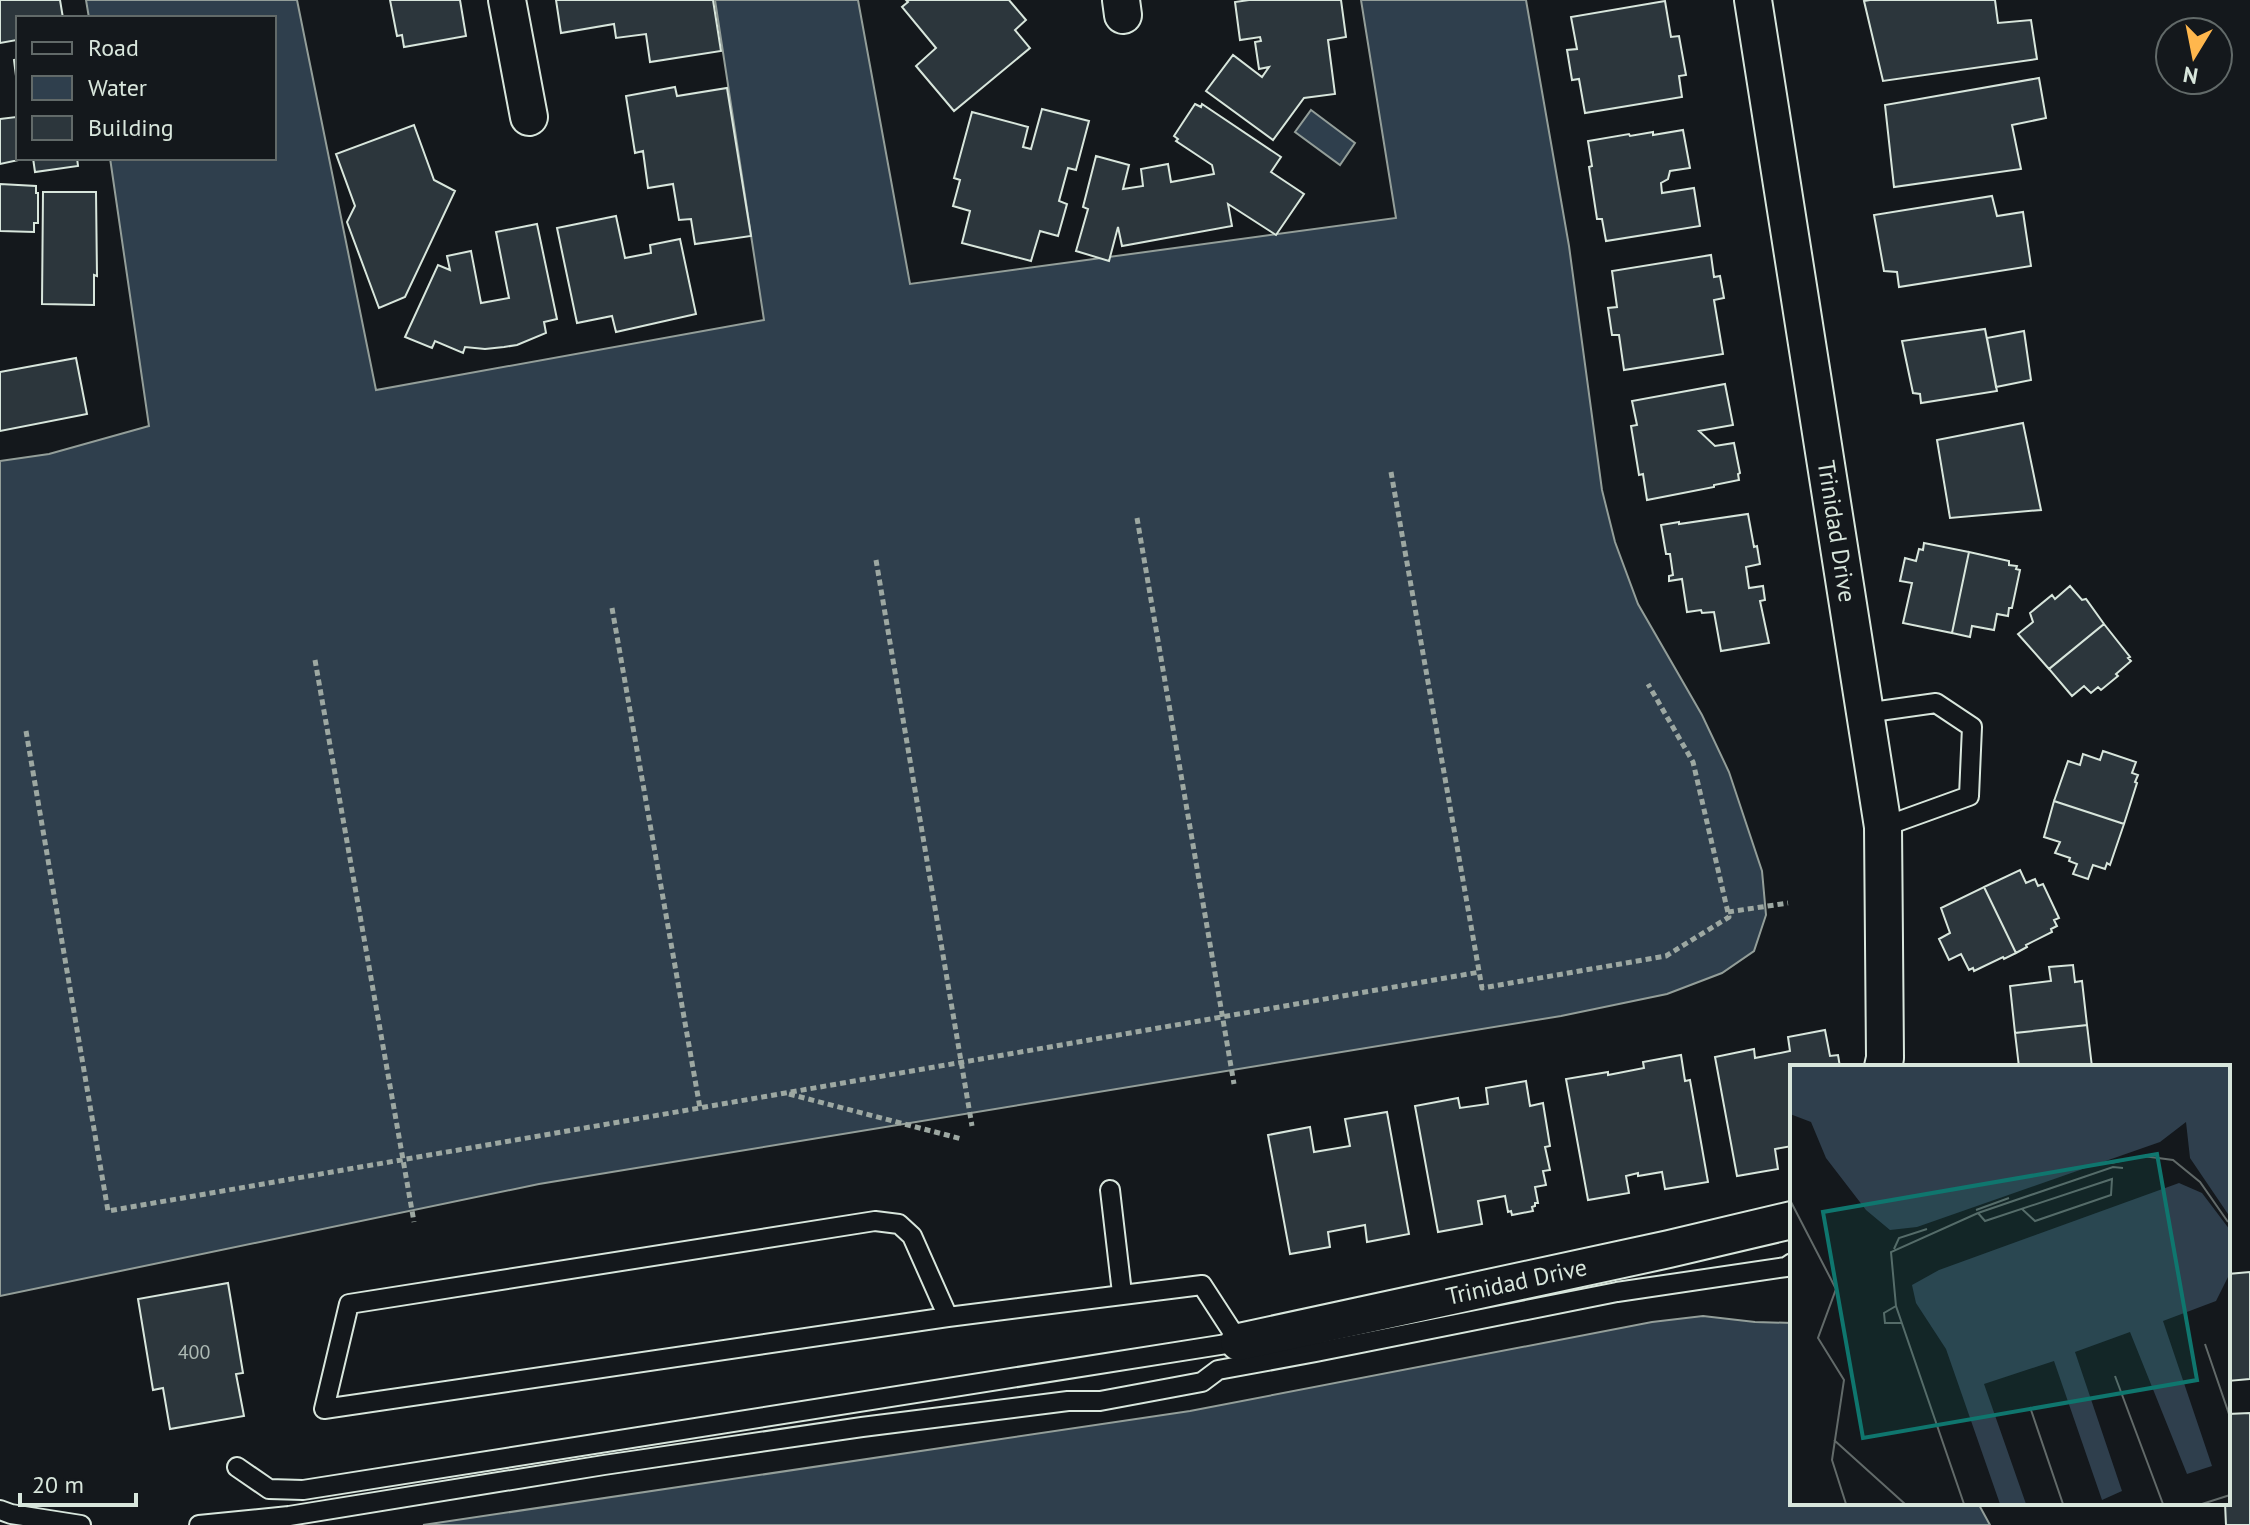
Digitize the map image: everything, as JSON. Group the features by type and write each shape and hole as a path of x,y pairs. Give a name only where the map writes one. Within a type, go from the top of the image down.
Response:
{"street":[{"path":"507,0 529,117"},
{"name":"Trinidad Drive","path":"1753,0 1883,827 1883,1065"},
{"name":"Trinidad Drive","path":"1239,1342 1790,1220"}],"lane":[{"path":"1865,713 1936,703 1972,727 1969,796 1883,827"},
{"path":"1110,1190 1122,1293"},
{"path":"237,1467 269,1489 303,1490 1239,1342 1202,1285 948,1317 324,1409 349,1304 875,1221 899,1224 912,1236 948,1317"},
{"path":"199,1525 289,1516 862,1427 1068,1401 1100,1401 1202,1382 1218,1370 1617,1292 1790,1264"},
{"path":"0,1510 81,1525"}],"path":[{"path":"1391,472 1482,988 1666,956 1729,917 1693,762 1648,684"},
{"path":"1137,518 1234,1084"},
{"path":"876,560 972,1126"},
{"path":"612,608 700,1108"},
{"path":"315,660 414,1222"},
{"path":"26,731 108,1211 1480,972"},
{"path":"1728,912 1788,903"},
{"path":"785,1093 962,1139"}],"water":[{"path":"86,0 297,0 376,390 764,320 715,0 858,0 910,284 1396,218 1361,0 1526,0 1569,246 1602,490 1615,542 1638,604 1702,715 1729,772 1762,871 1766,915 1754,951 1722,973 1667,994 1561,1016 539,1184 0,1296 0,461 49,454 149,426 110,160 276,160 276,16 89,16"},
{"path":"1311,110 1355,143 1340,165 1295,132"},
{"path":"1703,1316 1790,1323 1790,1505 1979,1505 1990,1525 423,1525 1190,1411 1652,1322"}],"building":[{"path":"0,0 60,0 63,16 16,16 16,40 0,43"},
{"path":"390,0 460,0 466,36 404,47 402,35 397,36"},
{"path":"556,0 713,0 721,51 650,62 646,34 616,38 614,24 561,33"},
{"path":"906,0 1009,0 1026,20 1015,30 1030,48 954,111 916,66 936,48 902,7 908,2"},
{"path":"1341,0 1346,37 1328,40 1335,94 1304,98 1273,140 1206,91 1233,55 1262,77 1269,67 1259,69 1255,42 1261,41 1260,37 1240,40 1235,2"},
{"path":"1995,0 1998,23 2031,20 2037,59 1883,81 1864,1"},
{"path":"1665,1 1671,37 1679,36 1686,75 1679,76 1682,97 1585,113 1579,79 1572,80 1567,50 1577,49 1571,17"},
{"path":"2039,78 2046,118 2012,125 2021,169 1894,187 1885,105"},
{"path":"675,87 677,96 727,88 751,236 695,244 691,219 679,220 673,184 648,188 643,151 635,153 626,96"},
{"path":"1195,104 1201,107 1202,104 1281,157 1271,172 1304,194 1276,235 1228,204 1232,226 1122,246 1118,227 1109,261 1076,251 1088,209 1083,207 1096,156 1129,165 1123,189 1143,186 1141,169 1168,164 1171,182 1214,174 1212,165 1176,141 1178,139 1174,136"},
{"path":"1042,109 1089,121 1076,170 1068,168 1059,201 1067,204 1058,236 1040,231 1031,261 962,243 970,211 953,206 960,180 954,178 972,112 1028,127 1023,147 1031,149"},
{"path":"16,117 18,160 0,164 0,119"},
{"path":"414,125 434,180 455,191 405,297 379,308 347,222 355,206 336,154"},
{"path":"1683,130 1690,168 1670,171 1668,179 1661,183 1662,193 1694,188 1700,226 1606,241 1602,219 1597,219 1588,141"},
{"path":"33,160 77,160 78,166 35,172"},
{"path":"0,184 36,186 38,223 34,223 34,232 0,231"},
{"path":"43,192 96,192 97,276 94,275 94,305 42,304"},
{"path":"1992,196 1997,216 2023,212 2031,266 1899,287 1897,272 1884,271 1874,215"},
{"path":"616,216 625,258 651,253 650,245 680,239 696,314 616,332 612,316 577,323 557,228"},
{"path":"537,224 557,319 544,322 546,333 517,345 485,349 465,347 463,353 435,341 432,348 405,337 438,265 450,270 447,256 471,251 481,303 509,298 496,232"},
{"path":"1711,255 1714,277 1720,276 1724,298 1714,300 1723,354 1624,370 1619,335 1612,335 1608,308 1617,307 1612,271"},
{"path":"1985,329 1997,391 1921,403 1920,394 1913,393 1902,341"},
{"path":"2024,331 2031,380 1996,387 1987,338"},
{"path":"76,358 87,414 0,431 0,372"},
{"path":"1725,384 1733,425 1699,431 1715,446 1734,443 1739,480 1647,500 1643,474 1639,475 1631,426 1637,425 1632,401"},
{"path":"2023,423 2041,510 1950,518 1937,440"},
{"path":"1748,514 1760,564 1746,567 1749,588 1763,586 1765,600 1760,601 1769,643 1721,651 1714,612 1687,612 1682,579 1669,581 1669,576 1673,575 1670,554 1666,554 1661,525"},
{"path":"1924,543 1969,552 1952,633 1903,623 1912,583 1900,581 1905,558 1916,561"},
{"path":"1969,552 2009,561 2009,565 2017,566 2016,569 2020,570 2008,616 1997,614 1994,630 1972,626 1970,637 1952,633"},
{"path":"2070,586 2082,600 2086,599 2104,624 2049,669 2018,634 2033,622 2030,613 2052,595 2055,599"},
{"path":"2104,624 2131,661 2101,690 2098,687 2091,693 2084,686 2072,696 2049,669"},
{"path":"2103,751 2136,762 2132,773 2138,775 2137,783 2124,824 2054,801 2068,761 2080,765 2083,754 2100,760"},
{"path":"2054,801 2124,824 2110,865 2107,863 2105,869 2093,865 2088,879 2073,874 2077,864 2069,861 2070,858 2055,853 2060,842 2044,837"},
{"path":"2020,870 2026,883 2035,879 2038,886 2043,884 2059,918 2054,920 2057,926 2051,929 2052,932 2016,953 1984,887"},
{"path":"1984,887 2016,953 1974,971 1973,968 1969,970 1961,954 1949,960 1939,939 1950,933 1941,908"},
{"path":"2073,965 2075,982 2082,981 2087,1025 2015,1033 2010,986 2051,981 2049,967"},
{"path":"2087,1025 2092,1065 2019,1065 2015,1033"},
{"path":"1825,1030 1830,1056 1838,1055 1840,1065 1790,1065 1790,1146 1775,1149 1778,1169 1737,1176 1715,1057 1754,1049 1755,1058 1790,1051 1788,1037"},
{"path":"1681,1055 1685,1081 1690,1080 1708,1182 1665,1189 1662,1172 1638,1176 1638,1173 1626,1176 1629,1193 1588,1200 1566,1079 1644,1068 1643,1062"},
{"path":"1526,1081 1530,1106 1543,1103 1550,1146 1545,1147 1550,1170 1543,1171 1546,1185 1535,1187 1538,1203 1532,1207 1533,1211 1512,1215 1511,1211 1508,1212 1505,1196 1478,1201 1482,1224 1438,1232 1415,1106 1458,1098 1460,1108 1488,1104 1486,1088"},
{"path":"1387,1112 1409,1234 1367,1242 1365,1225 1328,1232 1330,1247 1290,1254 1268,1135 1310,1127 1314,1152 1350,1146 1345,1119"},
{"path":"2250,1272 2250,1379 2230,1381 2230,1274"},
{"path":"228,1283 243,1373 236,1374 244,1416 170,1429 163,1388 153,1390 138,1299"},
{"path":"2250,1413 2250,1525 2226,1525 2225,1505 2230,1505 2230,1414"}]}
